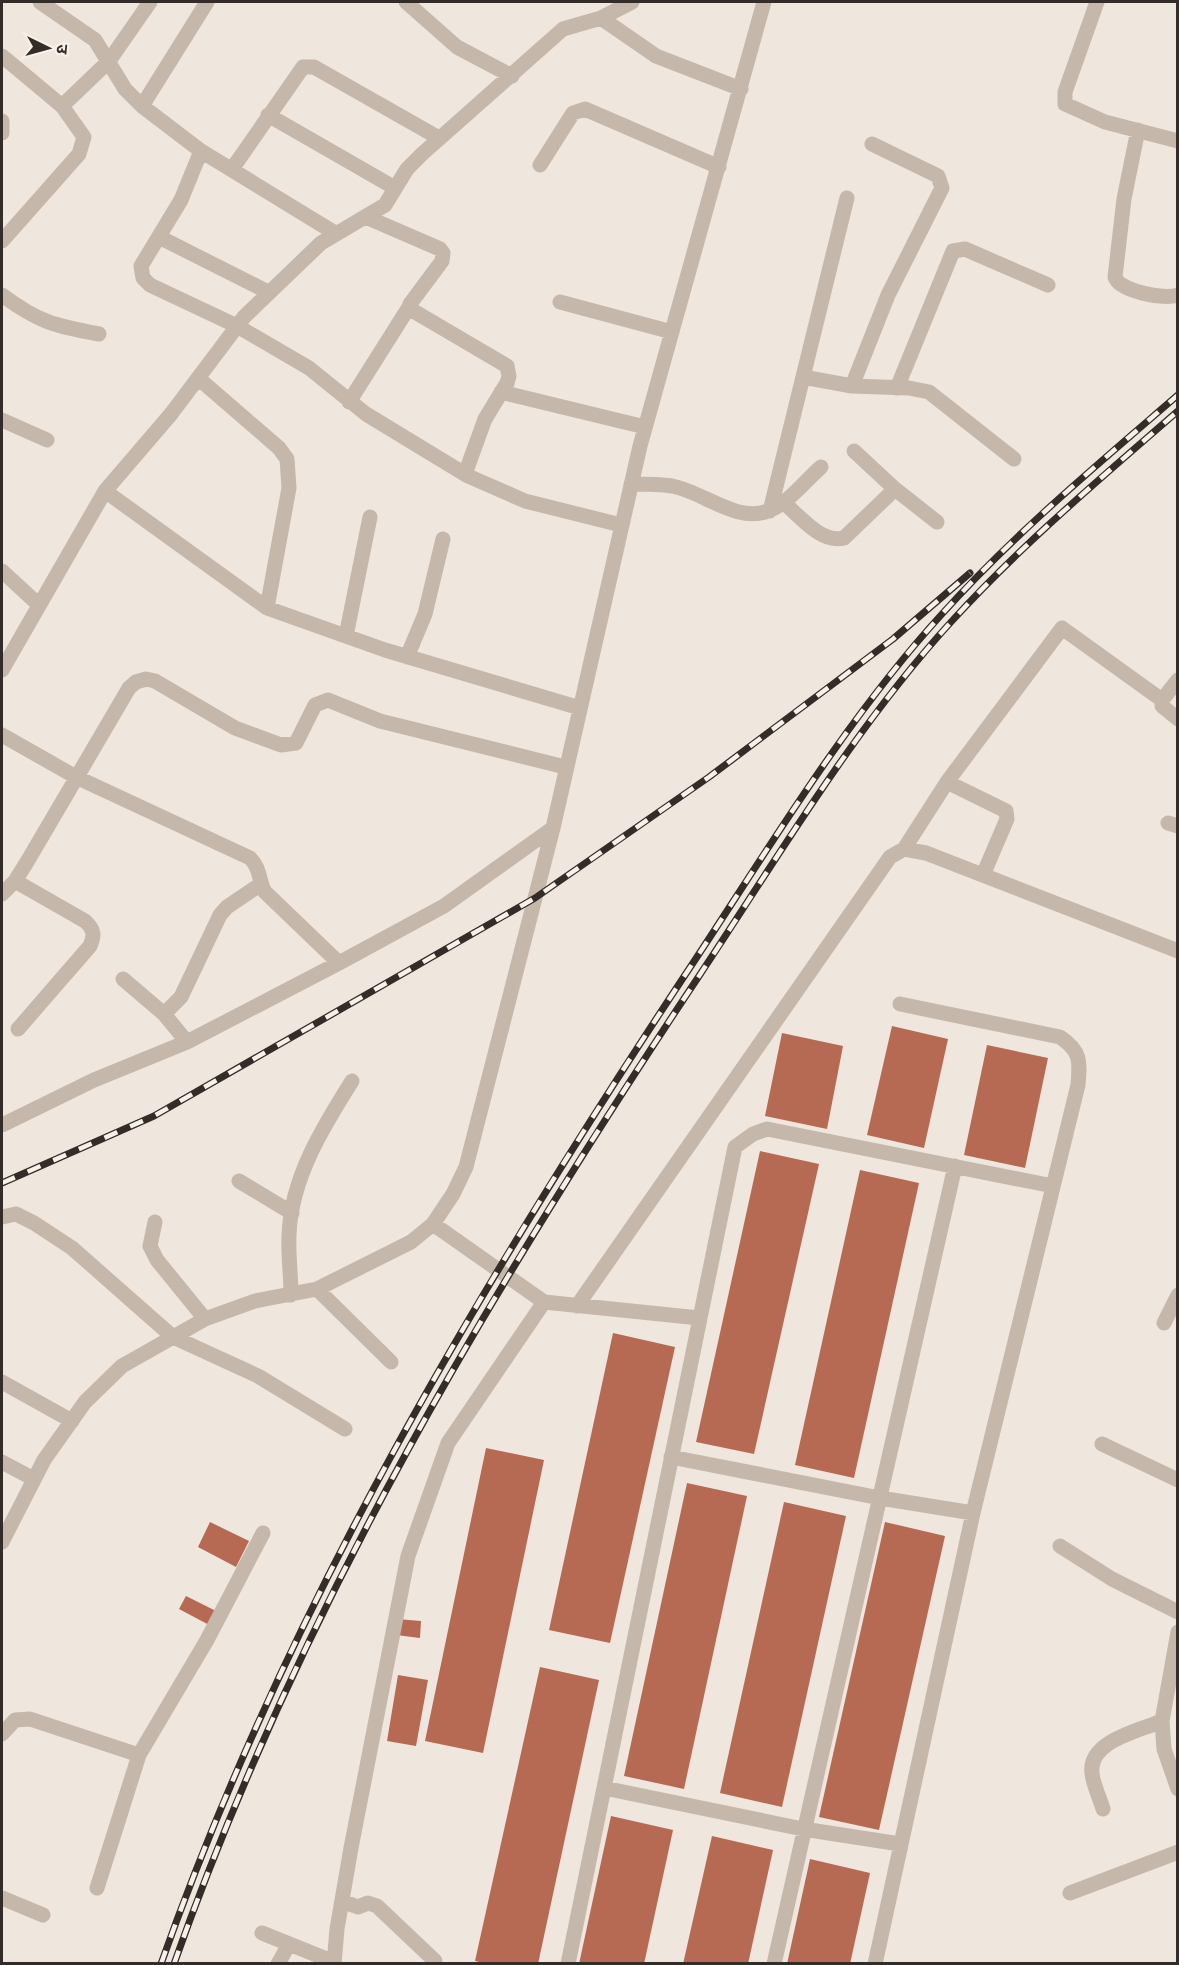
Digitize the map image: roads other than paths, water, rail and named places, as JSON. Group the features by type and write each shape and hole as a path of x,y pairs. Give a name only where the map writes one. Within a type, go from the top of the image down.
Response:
{"street":[{"path":"40,2 83,29 95,40 125,88 142,106 201,151 334,233"},
{"path":"62,106 108,61 150,2"},
{"path":"142,106 207,2"},
{"path":"2,670 7,649 39,605 105,491 198,378 237,326 268,292 334,233 385,205 408,169 439,138 563,29 602,18 632,2"},
{"path":"2,1542 44,1460 85,1402 122,1366 205,1318 255,1301 317,1289 411,1242 433,1224 453,1194 466,1167 553,828 565,767 645,428 764,2"},
{"path":"1097,2 1063,99 1069,107 1093,118 1178,141"},
{"path":"415,4 457,47 512,76"},
{"path":"602,18 656,56 741,89"},
{"path":"2,56 62,106 84,137 79,154 2,241"},
{"path":"231,169 299,70 309,66 439,138"},
{"path":"540,165 573,113 585,109 719,167"},
{"path":"268,115 395,188"},
{"path":"2,121 2,134"},
{"path":"1138,130 1124,199 1115,277 1124,288 1168,297 1178,295"},
{"path":"852,386 888,295 942,188 938,176 872,144"},
{"path":"201,151 181,200 141,266 142,279 150,285 237,326 309,368 349,402 465,474 525,501 621,525"},
{"path":"776,507 803,377 847,198"},
{"path":"349,402 409,307 442,261 443,253 436,246 366,217"},
{"path":"159,237 268,292"},
{"path":"897,388 953,251 965,249 1048,285"},
{"path":"2,295 36,319 52,326 99,334"},
{"path":"560,302 672,332"},
{"path":"409,307 507,366 509,376 484,419 465,474"},
{"path":"803,377 852,386 929,392 1014,459"},
{"path":"198,378 279,448 287,459 289,488 267,608"},
{"path":"501,392 645,428"},
{"path":"2,420 47,440"},
{"path":"854,451 895,489 937,522"},
{"path":"631,484 683,489 738,513 755,515 776,507 821,466"},
{"path":"776,507 825,538 835,541 844,538 895,489"},
{"path":"105,491 267,608 407,657 580,708"},
{"path":"346,636 370,517"},
{"path":"407,657 425,614 443,539"},
{"path":"2,571 39,605"},
{"path":"577,1306 890,857 904,849 947,782 1062,628 1162,700"},
{"path":"2,894 15,881 129,688 136,682 146,679 154,681 235,729 281,745 296,743 315,705 328,700 380,721 565,767"},
{"path":"1178,680 1162,700 1162,706 1178,718"},
{"path":"2,735 76,777 240,853 256,864 265,892 339,963"},
{"path":"947,782 1006,811 1006,819 983,875"},
{"path":"2,1125 94,1080 187,1042 339,963 444,906 553,828"},
{"path":"904,849 926,853 1178,951"},
{"path":"15,881 85,921 92,928 93,937 90,946 18,1029"},
{"path":"164,1014 181,997 220,915 227,907 261,884"},
{"path":"123,979 164,1014 187,1042"},
{"path":"875,1964 973,1513 1078,1085 1080,1064 1073,1046 1060,1037 900,1004"},
{"path":"291,1295 289,1234 292,1214 308,1158 352,1081"},
{"path":"568,1964 735,1147 753,1134 767,1129 1053,1186"},
{"path":"774,1964 955,1166"},
{"path":"239,1181 292,1214"},
{"path":"2,1217 16,1214 24,1216 94,1266 173,1337 258,1376 345,1429"},
{"path":"155,1222 150,1246 158,1260 205,1318"},
{"path":"433,1224 544,1302 699,1318"},
{"path":"317,1289 391,1362"},
{"path":"1164,1323 1178,1295"},
{"path":"262,1933 334,1963 342,1901 408,1556 448,1443 544,1302"},
{"path":"2,1382 72,1421"},
{"path":"1102,1444 1178,1480"},
{"path":"670,1457 880,1498 973,1513"},
{"path":"2,1462 34,1479"},
{"path":"97,1888 139,1755 207,1640 263,1533"},
{"path":"1060,1546 1112,1579 1178,1612"},
{"path":"1178,1632 1162,1721 1164,1749 1178,1789"},
{"path":"2,1734 15,1720 30,1719 139,1755"},
{"path":"1103,1809 1092,1774 1095,1753 1104,1746 1162,1721"},
{"path":"604,1788 804,1829 900,1844"},
{"path":"1070,1893 1178,1852"},
{"path":"2,1898 43,1915"},
{"path":"342,1901 358,1907 373,1903 435,1960"},
{"path":"278,1964 289,1944"}],"railway":[{"path":"161,1964 212,1831 268,1702 329,1575 394,1450 464,1328 536,1207 612,1088 778,832 840,742 907,655 969,584 1027,528 1178,395"},
{"path":"174,1964 224,1832 280,1703 341,1576 476,1330 624,1091 820,792 916,662 1005,566 1178,411"},
{"path":"2,1183 154,1116 535,898 709,777 893,639 970,573"}]}
